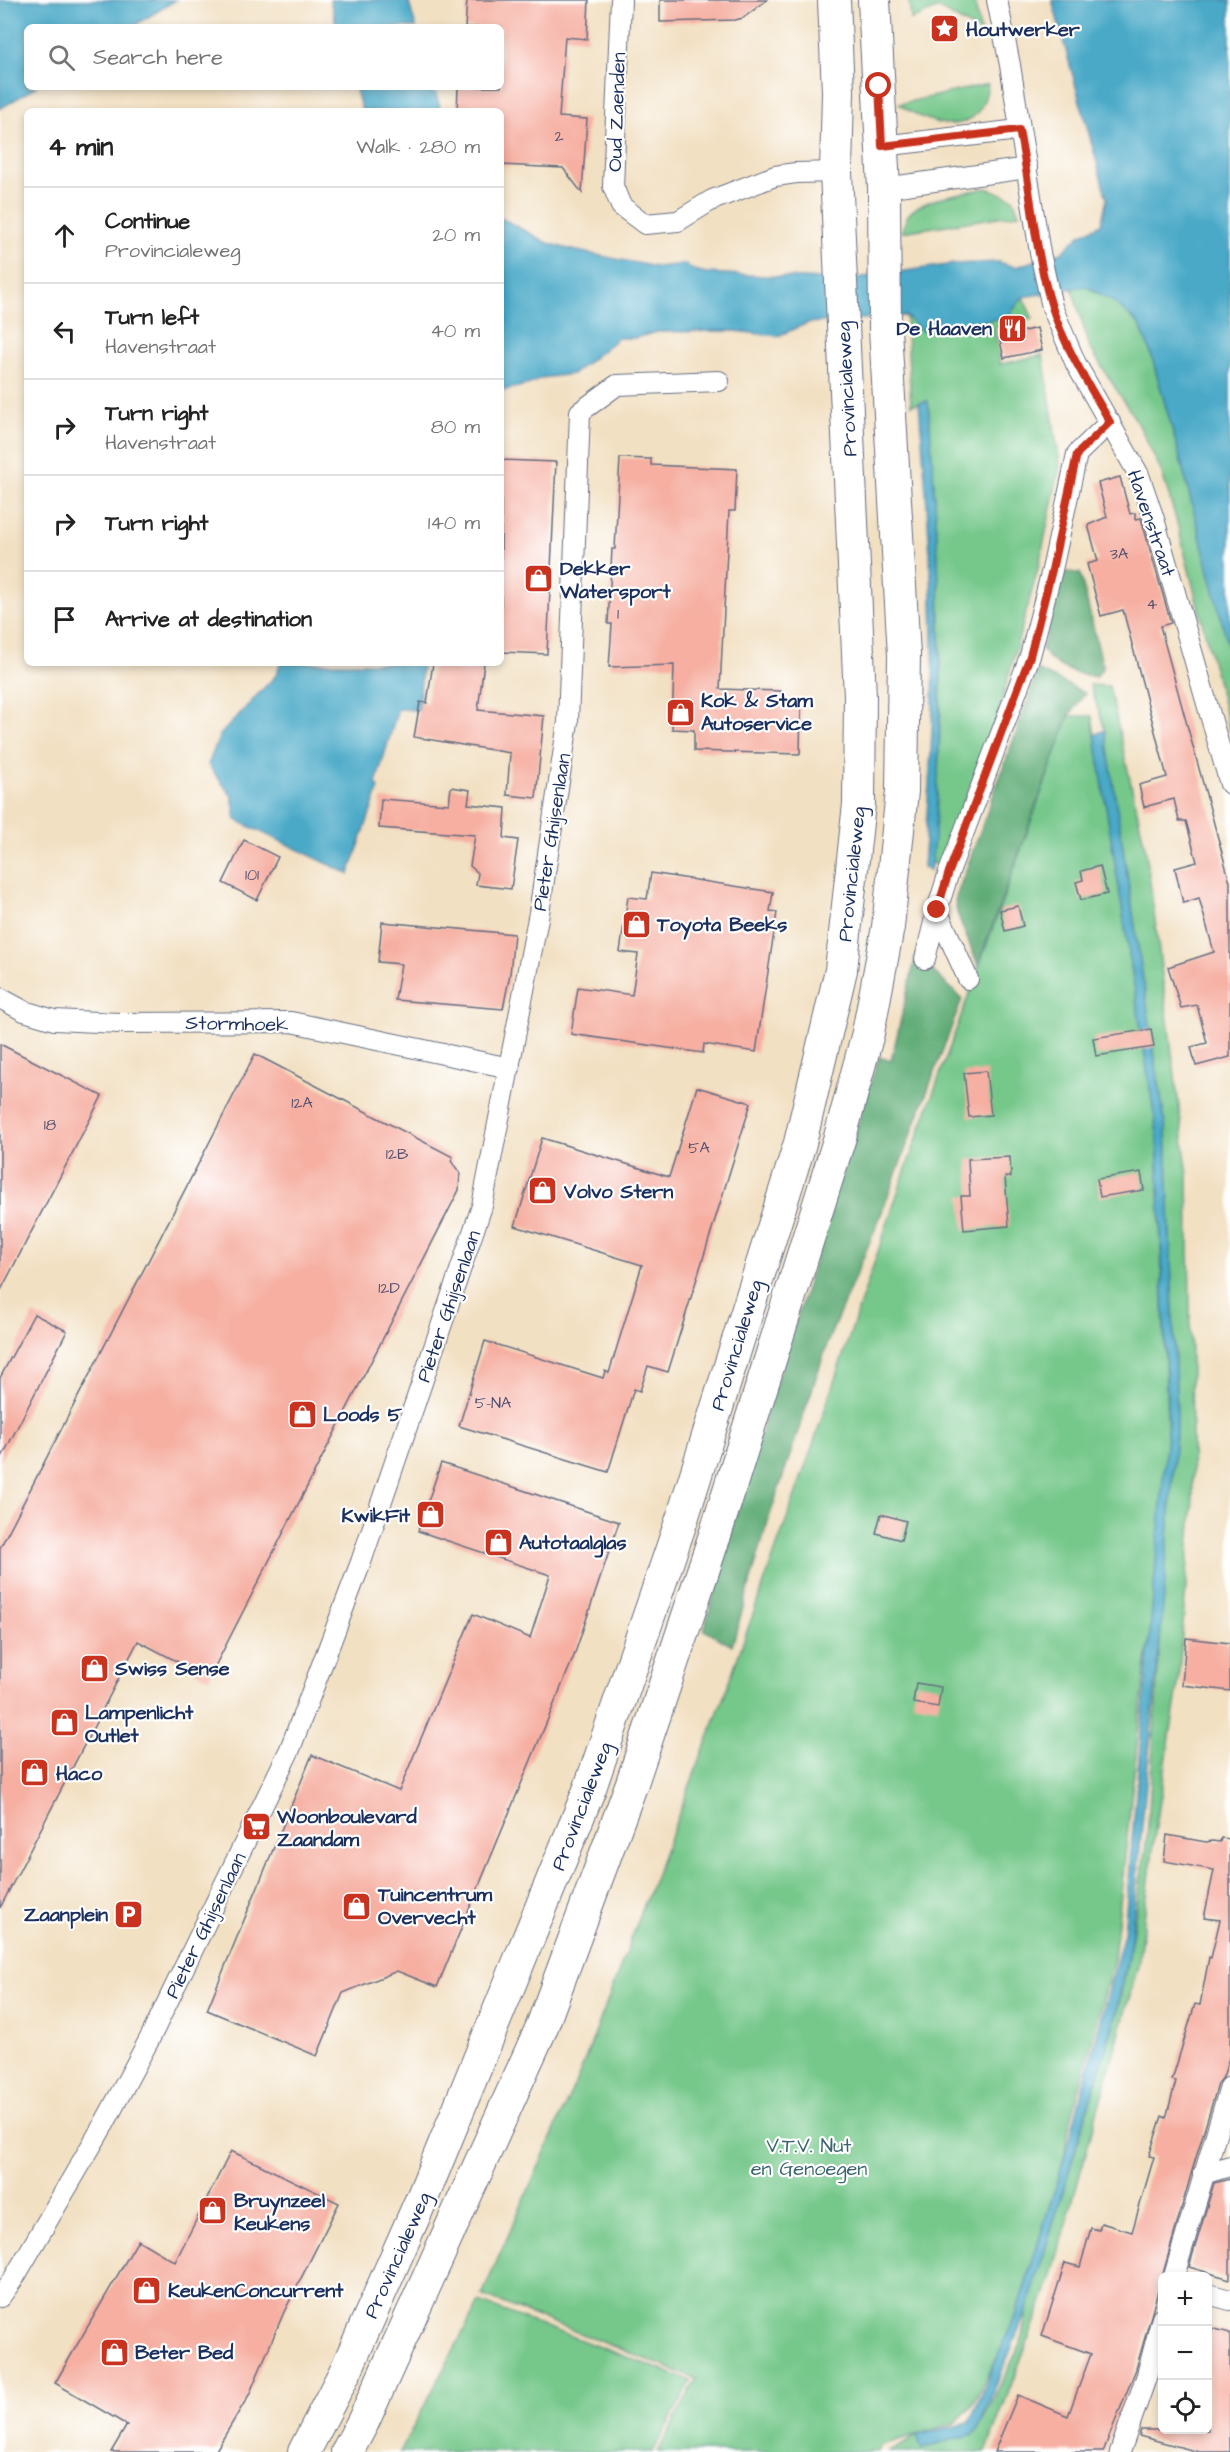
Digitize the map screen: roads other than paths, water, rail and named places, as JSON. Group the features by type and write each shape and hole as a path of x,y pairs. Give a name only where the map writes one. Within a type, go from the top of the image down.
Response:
{"main road":[{"name":"Provincialeweg","path":"304,2452 346,2370 423,2196 590,1788 682,1519 800,1143 841,970 859,804 860,697 843,332 842,263 836,172 838,93 834,0"},
{"name":"Provincialeweg","path":"347,2452 363,2422 541,2029 632,1783 716,1532 840,1137 868,1033 888,927 902,791 904,655 885,329 884,188 874,0"},
{"path":"836,172 882,146"},
{"path":"836,172 884,188"}],"street":[{"name":"Oud Zaenden","path":"621,0 613,186 621,206 645,224 678,220 712,200 775,176 836,172"},
{"name":"Havenstraat","path":"997,0 1010,65 1040,253 1052,307 1076,364 1139,475 1154,519 1230,784"},
{"path":"882,146 1019,130"},
{"path":"884,188 1027,168"},
{"name":"Pieter Ghijsenlaan","path":"0,2297 14,2278 104,2124 150,2038 290,1749 361,1562 482,1206 539,913 568,722 580,412 617,385 719,381"},
{"path":"925,959 949,872 1030,656 1052,570 1077,454 1110,422"},
{"path":"937,910 968,979"},
{"name":"Stormhoek","path":"0,998 24,1011 54,1020 118,1023 291,1022 510,1068"},
{"path":"1175,2272 1230,2087"},
{"path":"1203,2174 1230,2166"},
{"path":"1212,2295 1230,2300"},
{"path":"1120,2452 1147,2375 1160,2326"}],"water":[{"path":"0,0 176,0 137,24 24,24 24,90 31,90 0,109"},
{"path":"330,0 408,0 415,24 336,24"},
{"path":"1052,0 1230,0 1230,653 1177,446 1151,354 1140,325 1114,302 1086,286 1023,297 1007,317 922,331 906,316 808,323 778,336 734,331 657,332 635,338 618,338 573,374 542,378 530,384 504,390 504,220 548,243 656,267 686,264 693,270 707,273 842,280 954,264 998,262 1015,267 1062,252 1080,235 1101,224 1107,199"},
{"path":"356,90 435,90 440,108 361,108"},
{"path":"928,401 940,610 938,787 930,872 923,867 932,720 933,625 919,403"},
{"path":"279,666 422,666 419,710 398,709 376,783 379,788 349,874 236,820 232,796 208,765 220,735 277,674"},
{"path":"1105,730 1166,1130 1177,1418 1163,1607 1131,1941 1116,2015 1027,2310 978,2430 973,2434 921,2448 917,2435 969,2423 1016,2314 1064,2159 1124,1933 1168,1421 1157,1133 1095,735"}],"place":[{"name":"Houtwerker","path":"945,29"},
{"name":"De Haaven","path":"1013,328"},
{"name":"Dekker Watersport","path":"539,579"},
{"name":"Kok & Stam Autoservice","path":"680,712"},
{"name":"Toyota Beeks","path":"636,924"},
{"name":"Volvo Stern","path":"543,1191"},
{"name":"Loods 5","path":"302,1414"},
{"name":"KwikFit","path":"431,1515"},
{"name":"Autotaalglas","path":"498,1542"},
{"name":"Swiss Sense","path":"94,1668"},
{"name":"Lampenlicht Outlet","path":"64,1723"},
{"name":"Haco","path":"35,1773"},
{"name":"Woonboulevard Zaandam","path":"256,1827"},
{"name":"Tuincentrum Overvecht","path":"357,1906"},
{"name":"Zaanplein","path":"129,1914"},
{"name":"Bruynzeel Keukens","path":"213,2211"},
{"name":"KeukenConcurrent","path":"147,2290"},
{"name":"Beter Bed","path":"114,2352"}],"park label":[{"name":"V.T.V. Nut en Genoegen","path":"809,2156"}]}
